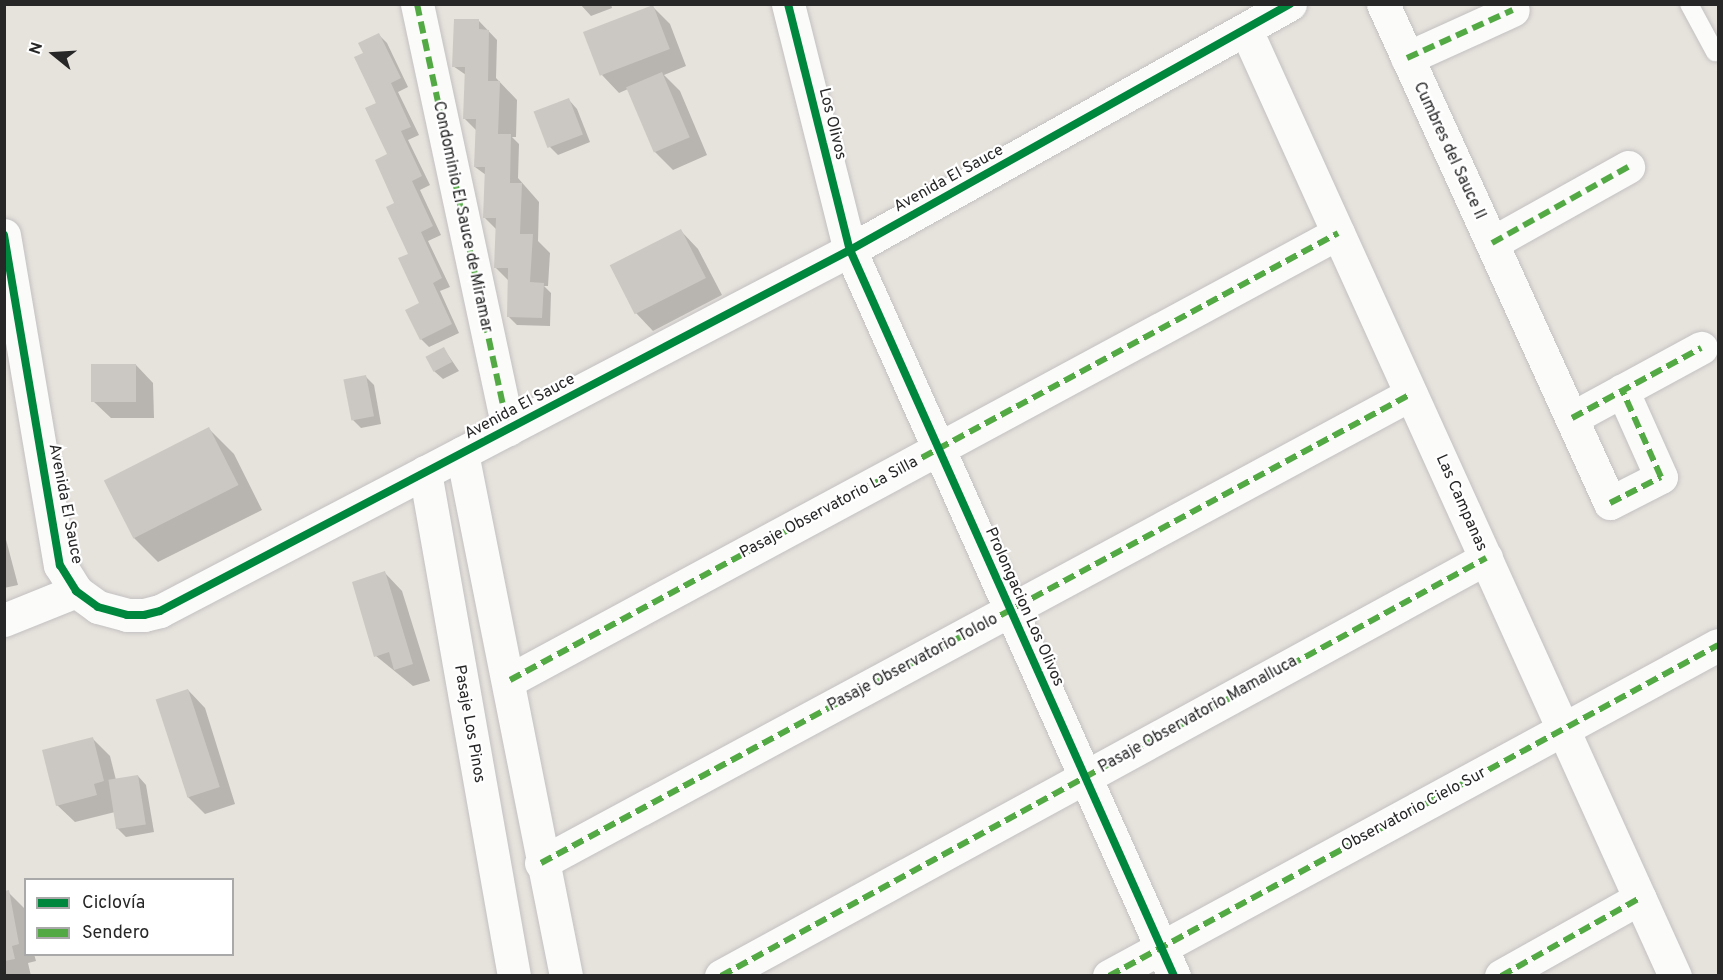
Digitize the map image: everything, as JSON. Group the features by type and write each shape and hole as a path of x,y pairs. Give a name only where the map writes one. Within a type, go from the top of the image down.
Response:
{"street":[{"name":"Condominio El Sauce de Miramar","path":"417,4 508,429"},
{"name":"Los Olivos","path":"788,4 850,250"},
{"name":"Avenida El Sauce","path":"4,235 60,565 76,591 111,612 144,615 160,611 850,250 1290,4"},
{"name":"Cumbres del Sauce II","path":"1383,4 1610,503 1660,477 1622,390"},
{"path":"1407,58 1513,10"},
{"name":"Las Campanas","path":"1246,30 1675,975"},
{"path":"1492,243 1628,167"},
{"name":"Pasaje Observatorio La Silla","path":"510,680 1338,233"},
{"name":"Prolongacion Los Olivos","path":"850,250 1168,961"},
{"path":"1572,418 1701,348"},
{"name":"Pasaje Observatorio Tololo","path":"541,864 1411,394"},
{"path":"462,453 510,680 541,864 566,975"},
{"name":"Pasaje Los Pinos","path":"425,472 514,975"},
{"name":"Pasaje Observatorio Mamalluca","path":"721,975 1486,558"},
{"path":"4,620 76,591"},
{"name":"Observatorio Cielo Sur","path":"1109,975 1168,961 1563,729 1719,645"},
{"path":"1501,975 1640,898"}],"lane":[{"path":"1689,4 1715,52"}],"building":[{"path":"653,5 670,49 600,76 583,32"},
{"path":"454,19 479,19 479,29 489,30 488,81 500,81 498,134 511,134 510,183 522,183 520,234 533,234 530,282 544,283 542,318 507,317 508,268 494,268 496,218 483,218 485,167 474,167 476,119 463,119 465,67 452,67"},
{"path":"379,33 401,78 391,83 411,127 401,131 422,176 412,181 433,226 421,232 442,278 433,283 452,324 420,340 405,310 419,303 398,258 408,254 386,207 394,203 375,160 387,154 365,108 376,103 354,57 363,53 358,43"},
{"path":"662,72 690,137 654,153 626,87"},
{"path":"569,98 583,134 548,148 534,112"},
{"path":"681,229 706,278 635,314 610,265"},
{"path":"444,347 452,362 433,372 425,357"},
{"path":"91,364 136,364 136,402 91,402"},
{"path":"366,375 374,416 351,421 343,379"},
{"path":"209,427 239,485 133,538 104,481"},
{"path":"385,571 413,664 394,670 389,652 374,657 352,582"},
{"path":"188,689 220,787 187,797 156,700"},
{"path":"93,737 104,781 94,784 97,795 56,806 42,750"},
{"path":"138,775 146,824 116,829 108,780"},
{"path":"9,890 19,944 12,946 15,959 4,961 4,891"}],"marked path":[{"path":"417,4 508,429"},
{"path":"1407,58 1513,10"},
{"path":"1492,243 1628,167"},
{"path":"510,680 1338,233"},
{"path":"1572,418 1701,348"},
{"path":"1610,503 1661,477 1622,390"},
{"path":"541,863 1411,394"},
{"path":"721,976 1486,558"},
{"path":"1109,976 1718,645"},
{"path":"1501,976 1640,898"}],"cycle path":[{"path":"788,4 850,250 1174,976"},
{"path":"4,235 60,565 76,591 98,607 127,615 144,615 160,611 850,250 1290,4"}]}
